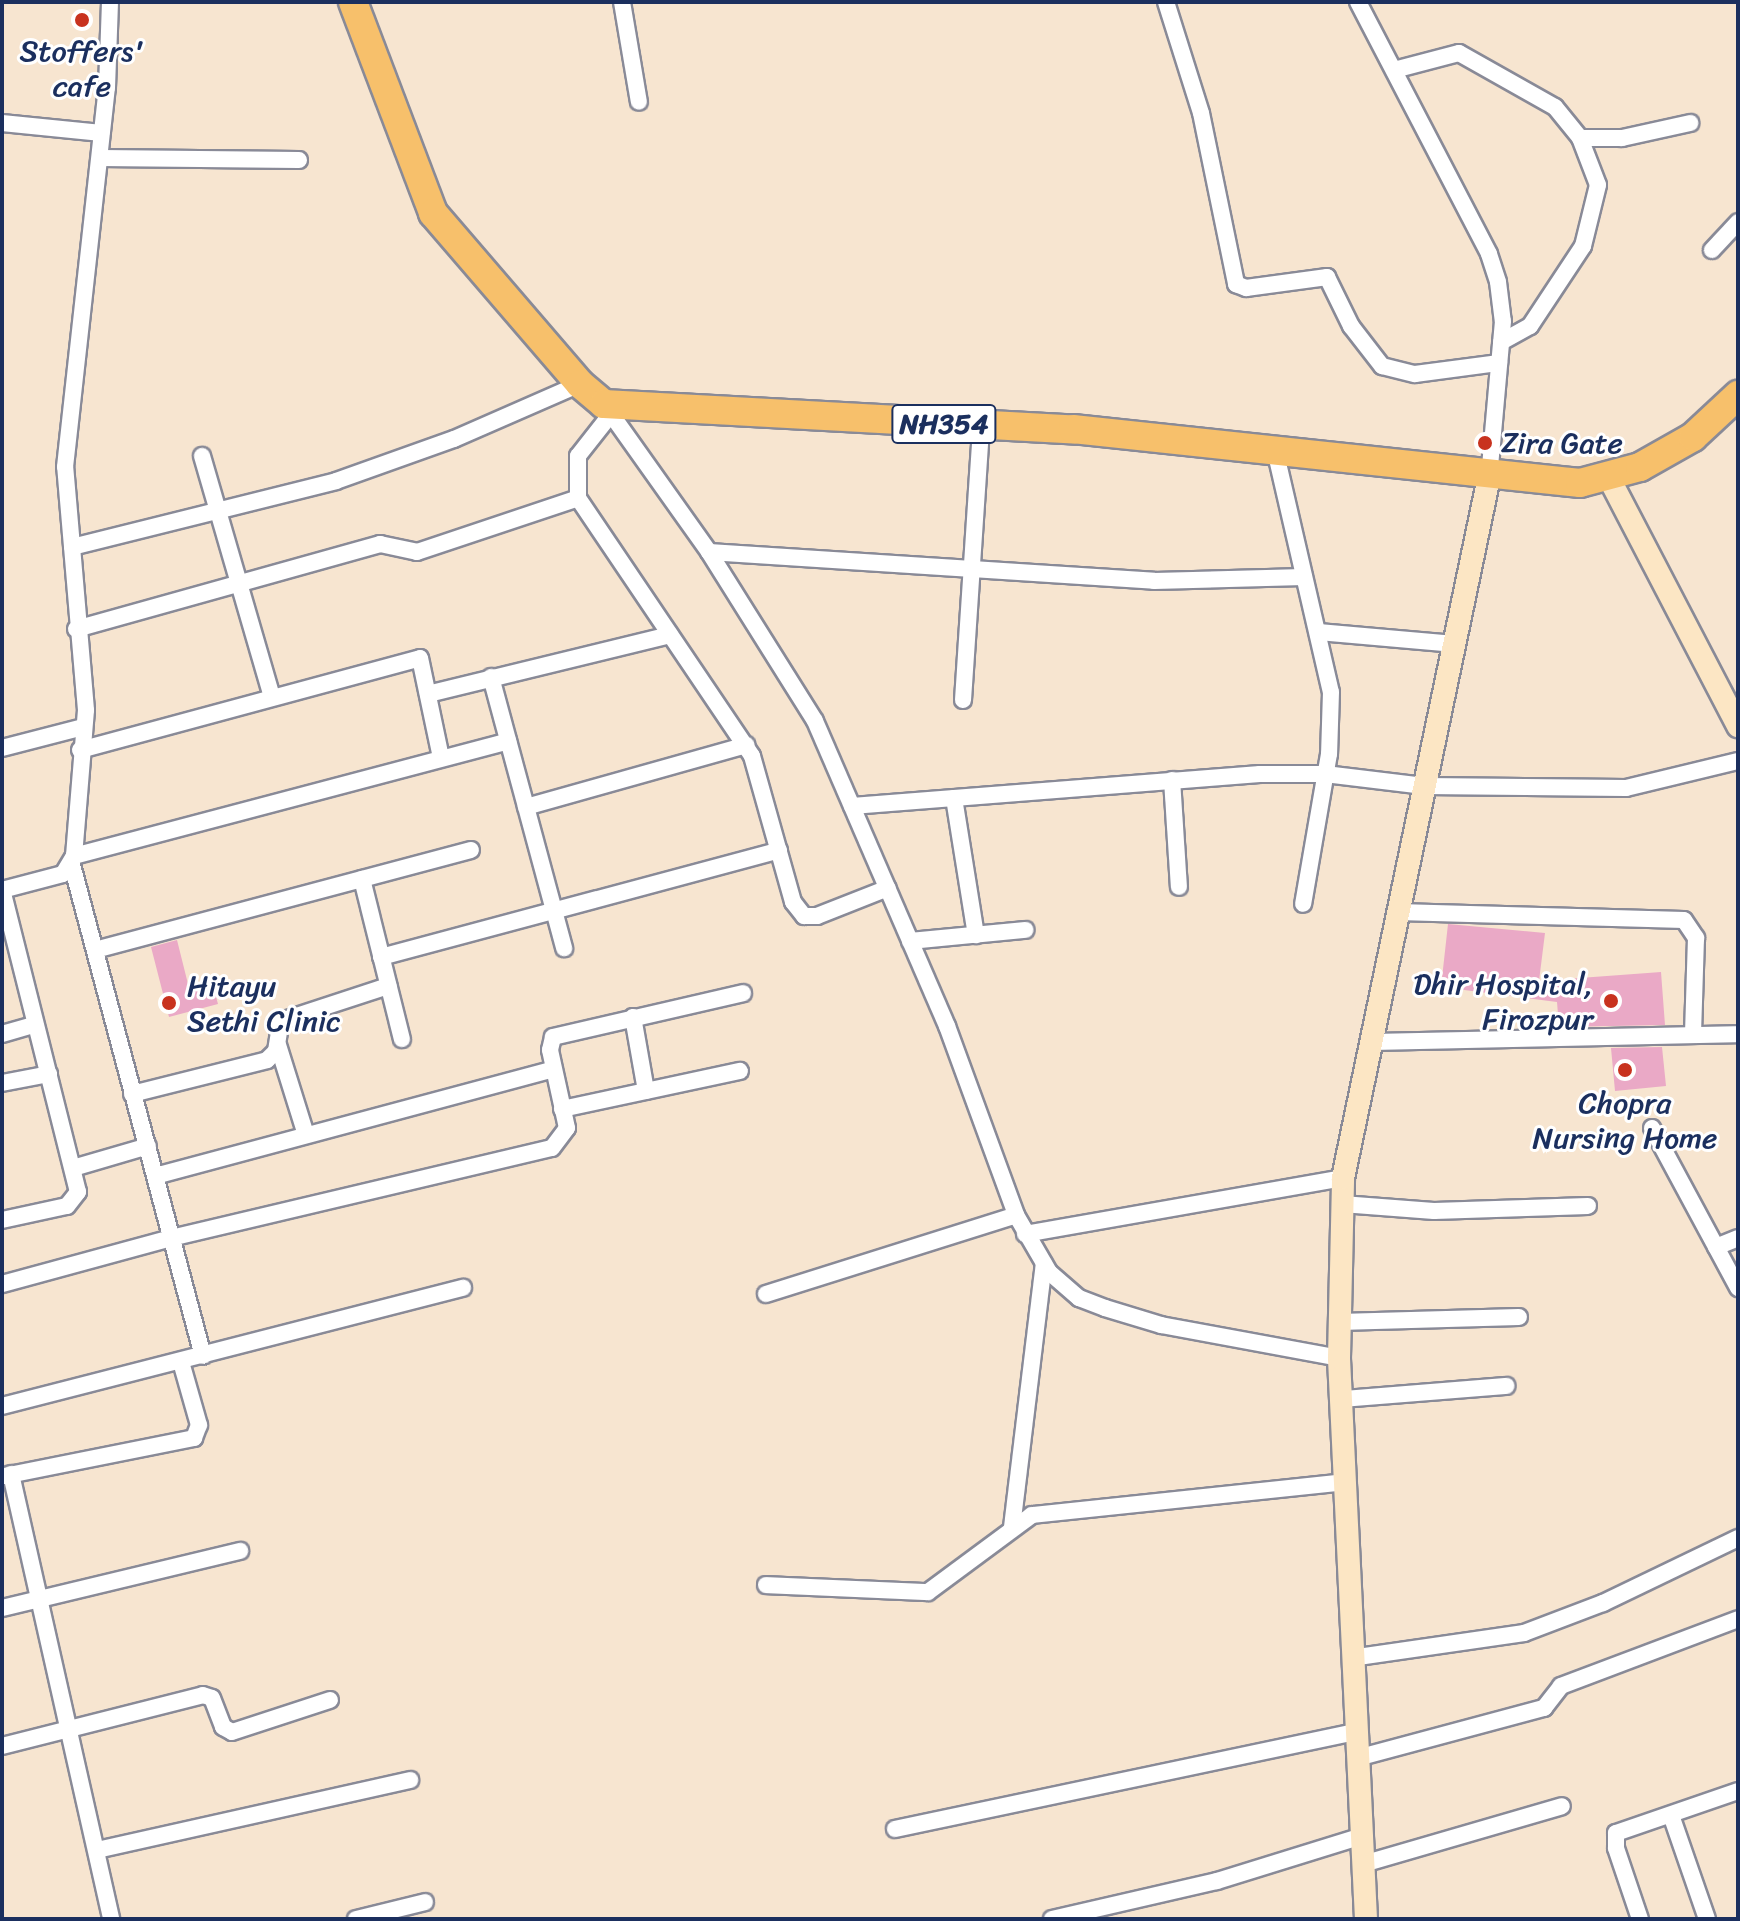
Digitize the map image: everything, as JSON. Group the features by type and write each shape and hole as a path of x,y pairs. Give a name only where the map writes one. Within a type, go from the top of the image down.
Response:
{"highway":[{"path":"353,2 433,213 580,384 607,409"},
{"name":"NH354","path":"607,409 1073,429 1489,477 1580,483 1609,478 1693,437 1738,395"}],"street":[{"path":"110,2 100,158 66,452 76,629 84,682 73,860 203,1356"},
{"path":"622,2 639,102"},
{"path":"1166,2 1201,113 1236,284 1246,288 1327,277 1351,326 1382,366 1415,374 1499,363"},
{"path":"1358,2 1489,254 1502,299 1489,477 1343,1178 1339,1358 1351,1658 1366,1919"},
{"path":"1394,70 1459,53 1555,107 1580,138 1598,185 1583,246 1530,326 1501,342"},
{"path":"2,123 102,133"},
{"path":"1580,138 1622,138 1690,123"},
{"path":"100,158 299,160"},
{"path":"1712,250 1738,222"},
{"path":"72,547 218,513 383,466 580,384"},
{"path":"888,888 804,916 793,902 746,745 578,498 578,456 607,409 709,552 800,694 852,806 888,888 910,941 1016,1215 1044,1264 1063,1288 1105,1308 1161,1325 1339,1358"},
{"path":"963,700 981,426"},
{"path":"1275,450 1331,692 1325,774 1303,904"},
{"path":"202,456 237,587 272,697"},
{"path":"1609,478 1738,726"},
{"path":"76,629 237,587 380,544 417,552 578,498"},
{"path":"709,552 1168,581 1304,577"},
{"path":"1318,632 1455,644"},
{"path":"428,694 670,635"},
{"path":"80,750 420,658 441,758"},
{"path":"491,677 564,948"},
{"path":"2,748 83,727"},
{"path":"2,1220 73,1204 78,1192 2,890 50,879 73,860 508,741"},
{"path":"526,807 746,745"},
{"path":"852,806 1172,780 1325,774 1424,786 1626,788 1738,761"},
{"path":"1172,780 1179,887"},
{"path":"954,798 976,935"},
{"path":"95,950 471,850"},
{"path":"381,957 554,913 779,850"},
{"path":"362,879 402,1039"},
{"path":"1398,912 1684,920 1696,938 1693,1034"},
{"path":"910,941 1025,930"},
{"path":"306,1135 278,1045 281,1021 388,986"},
{"path":"2,1284 171,1238 552,1148 566,1134 553,1069 551,1043 558,1033 743,993"},
{"path":"633,1017 646,1091"},
{"path":"2,1034 34,1025"},
{"path":"1369,1042 1533,1042 1738,1034"},
{"path":"132,1094 267,1060 278,1045"},
{"path":"155,1176 553,1069"},
{"path":"562,1109 740,1071"},
{"path":"2,1083 49,1074"},
{"path":"1652,1128 1738,1288"},
{"path":"73,1168 148,1146"},
{"path":"1025,1234 1343,1178"},
{"path":"1342,1204 1463,1211 1588,1206"},
{"path":"766,1294 1016,1215"},
{"path":"1716,1247 1738,1238"},
{"path":"1012,1527 1044,1264"},
{"path":"2,1406 463,1288"},
{"path":"1339,1322 1519,1317"},
{"path":"111,1919 70,1729 7,1475 194,1438 199,1425 181,1362"},
{"path":"1343,1399 1506,1386"},
{"path":"766,1585 928,1592 1012,1527 1050,1510 1345,1482"},
{"path":"1351,1658 1524,1633 1603,1603 1738,1538"},
{"path":"2,1608 240,1551"},
{"path":"1357,1758 1544,1708 1561,1686 1738,1619"},
{"path":"2,1746 209,1694 223,1727 238,1732 330,1700"},
{"path":"895,1829 1355,1732"},
{"path":"97,1850 410,1780"},
{"path":"1640,1919 1616,1848 1616,1833 1738,1791"},
{"path":"1363,1864 1562,1806"},
{"path":"1671,1815 1707,1919"},
{"path":"1052,1919 1217,1881 1362,1836"},
{"path":"356,1919 425,1902"}],"building":[{"path":"1448,924 1545,933 1539,981 1661,972 1665,1025 1559,1027 1557,1002 1441,987"},
{"path":"177,940 189,988 212,982 218,1004 169,1017 151,947"},
{"path":"1662,1047 1666,1086 1615,1091 1611,1048"}],"place":[{"name":"Stoffers' cafe","path":"82,20"},
{"name":"Zira Gate","path":"1485,443"},
{"name":"Dhir Hospital, Firozpur","path":"1611,1001"},
{"name":"Hitayu Sethi Clinic","path":"169,1003"},
{"name":"Chopra Nursing Home","path":"1625,1070"}]}
